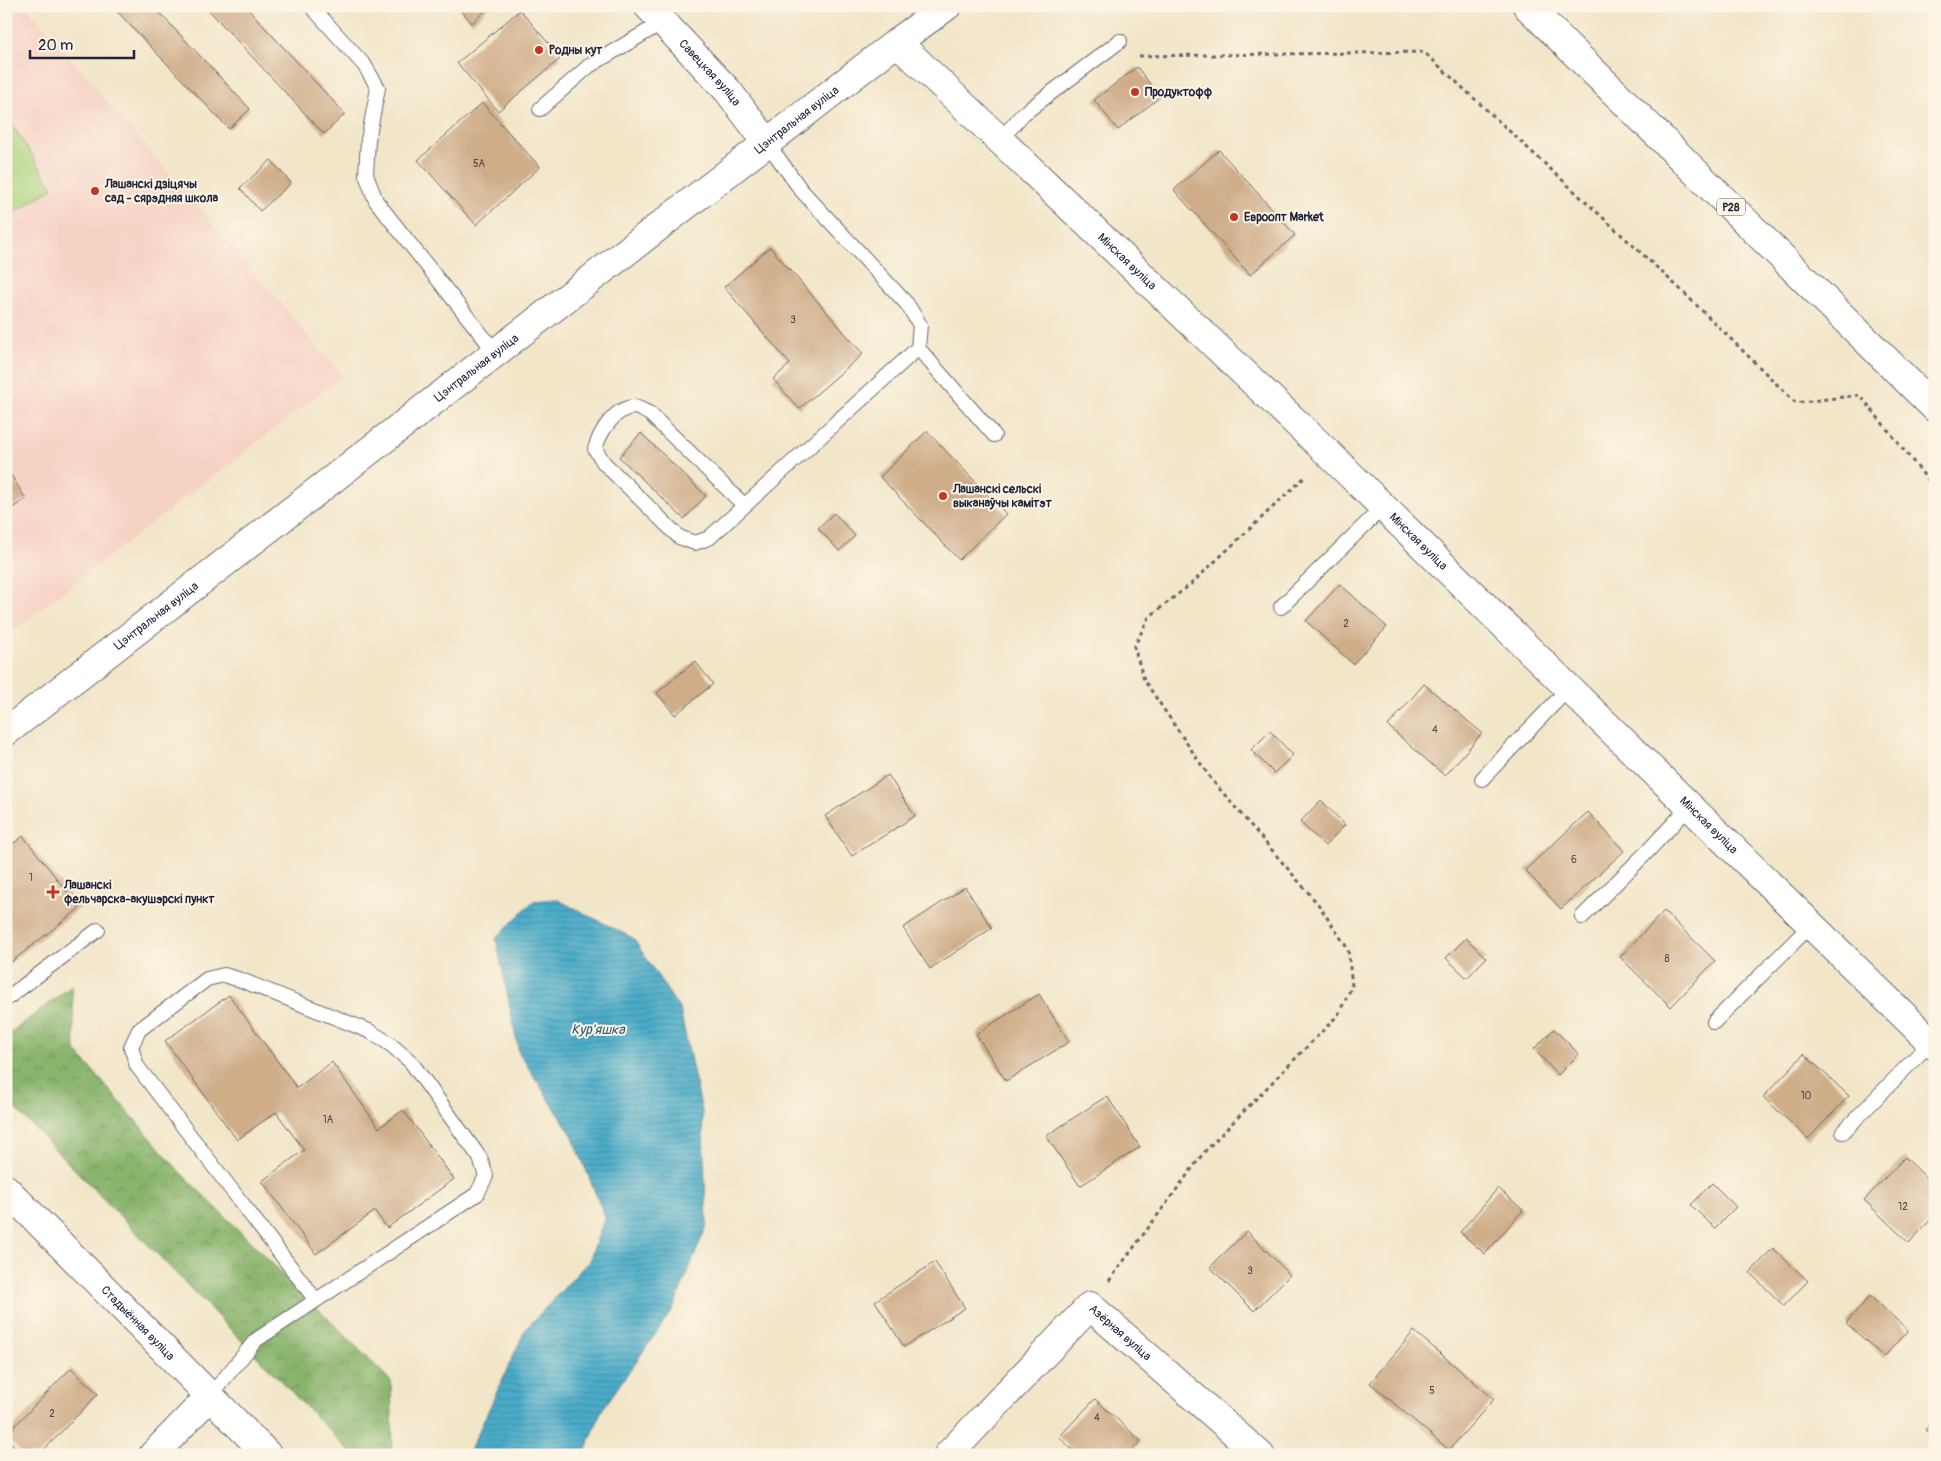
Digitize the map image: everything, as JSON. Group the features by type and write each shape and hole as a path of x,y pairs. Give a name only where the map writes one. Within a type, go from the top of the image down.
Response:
{"main road":[{"name":"Цэнтральная вуліца","path":"6,732 768,144 897,42 947,6"},
{"name":"Р28","path":"1527,6 1935,408"},
{"name":"Савецкая вуліца","path":"655,14 728,91 768,144"},
{"name":"Мінская вуліца","path":"897,42 1329,454 1933,1044"},
{"name":"Стадыённая вуліца","path":"6,1189 268,1455"},
{"name":"Азёрная вуліца","path":"948,1455 1090,1306 1260,1455"},
{"path":"153,1455 210,1396"}],"lane":[{"path":"311,6 365,66 378,88 368,140 366,175 376,202 496,353"},
{"path":"540,109 589,66 655,14"},
{"path":"1000,140 1023,114 1120,41"},
{"path":"744,505 650,414 636,407 621,412 599,434 595,449 604,462 680,537 695,543 709,538 918,348 920,325 907,304 801,190 768,144"},
{"path":"918,348 994,435"},
{"path":"1280,607 1383,507"},
{"path":"1482,779 1568,688"},
{"path":"1582,917 1646,854 1690,806"},
{"path":"1714,1022 1811,925"},
{"path":"6,999 98,930"},
{"path":"210,1396 256,1340 477,1194 486,1176 480,1158 411,1062 390,1044 369,1031 241,980 224,975 207,979 139,1030 131,1048 137,1066 316,1299"},
{"path":"1843,1132 1933,1044"}],"path":[{"path":"1120,41 1134,56 1424,52 1680,289 1796,403 1860,395 1931,484 1935,481"},
{"path":"1090,1306 1205,1151 1338,1016 1352,986 1348,949 1318,904 1211,779 1144,680 1134,647 1149,617 1191,584 1329,454"}],"shaded area":[{"name":"Лашанскі дзіцячы сад - сярэдняя школа","path":"6,6 26,6 343,376 6,636"}],"green space":[{"path":"6,115 53,188 6,218"},
{"path":"72,986 75,1050 180,1172 391,1381 393,1455 353,1455 6,1099 6,1036"}],"water":[{"name":"Кур'яшка","path":"556,899 633,938 680,1010 702,1112 707,1225 673,1309 602,1410 584,1455 468,1455 525,1330 589,1261 605,1217 572,1135 519,1053 496,938 533,901"}],"building":[{"path":"112,6 153,6 250,109 229,129"},
{"path":"205,6 245,6 345,114 324,134"},
{"path":"457,6 490,6 472,23"},
{"path":"520,10 561,58 498,111 457,63"},
{"path":"1137,67 1160,97 1118,130 1094,100"},
{"path":"482,103 540,167 476,225 418,160"},
{"path":"1219,150 1295,235 1250,275 1174,190"},
{"path":"271,160 291,183 260,211 240,188"},
{"path":"770,247 863,354 799,409 773,379 790,364 724,287"},
{"name":"Лашанскі сельскі выканаўчы камітэт","path":"927,431 1006,514 959,560 880,477"},
{"path":"641,433 706,496 684,519 619,457"},
{"path":"6,467 26,499 6,512"},
{"path":"834,513 855,536 839,551 818,528"},
{"path":"1340,584 1387,627 1353,664 1306,621"},
{"path":"695,661 713,684 675,715 657,693"},
{"path":"1424,684 1482,733 1445,776 1388,726"},
{"path":"1270,731 1293,755 1274,773 1251,750"},
{"path":"888,775 915,816 852,856 825,816"},
{"path":"1321,800 1345,825 1325,846 1300,822"},
{"path":"1588,812 1624,851 1561,909 1525,870"},
{"path":"23,836 80,908 6,966 6,849"},
{"path":"965,887 992,928 930,969 903,928"},
{"path":"1664,911 1715,961 1671,1007 1620,957"},
{"path":"1466,938 1486,958 1467,978 1446,958"},
{"path":"1039,994 1069,1042 1006,1081 976,1034"},
{"path":"229,995 297,1088 332,1062 379,1128 403,1110 454,1179 387,1228 375,1211 316,1254 262,1181 304,1150 276,1112 237,1140 165,1041"},
{"path":"1554,1029 1579,1054 1558,1075 1534,1049"},
{"path":"1804,1054 1849,1096 1808,1139 1763,1097"},
{"path":"1107,1096 1140,1147 1080,1186 1046,1136"},
{"path":"1905,1157 1935,1186 1935,1215 1909,1243 1864,1200"},
{"path":"1712,1183 1736,1207 1715,1228 1691,1205"},
{"path":"1498,1188 1523,1210 1485,1254 1460,1232"},
{"path":"1247,1231 1290,1275 1254,1311 1210,1267"},
{"path":"1773,1248 1808,1281 1784,1306 1750,1273"},
{"path":"935,1262 965,1308 904,1347 875,1301"},
{"path":"1870,1296 1908,1330 1884,1357 1846,1323"},
{"path":"1414,1331 1494,1399 1449,1450 1370,1383"},
{"path":"71,1368 98,1394 39,1455 24,1455 6,1438 6,1435"},
{"path":"1095,1399 1141,1441 1128,1455 1078,1455 1059,1437"},
{"path":"1935,1420 1935,1439 1925,1430"}],"place":[{"name":"Родны кут","path":"539,50"},
{"name":"Продуктофф","path":"1135,92"},
{"name":"Лашанскі дзіцячы сад - сярэдняя школа","path":"95,191"},
{"name":"Евроопт Market","path":"1234,217"},
{"name":"Лашанскі сельскі выканаўчы камітэт","path":"943,496"},
{"name":"Лашанскі фельчарска-акушэрскі пункт","path":"53,892"}]}
